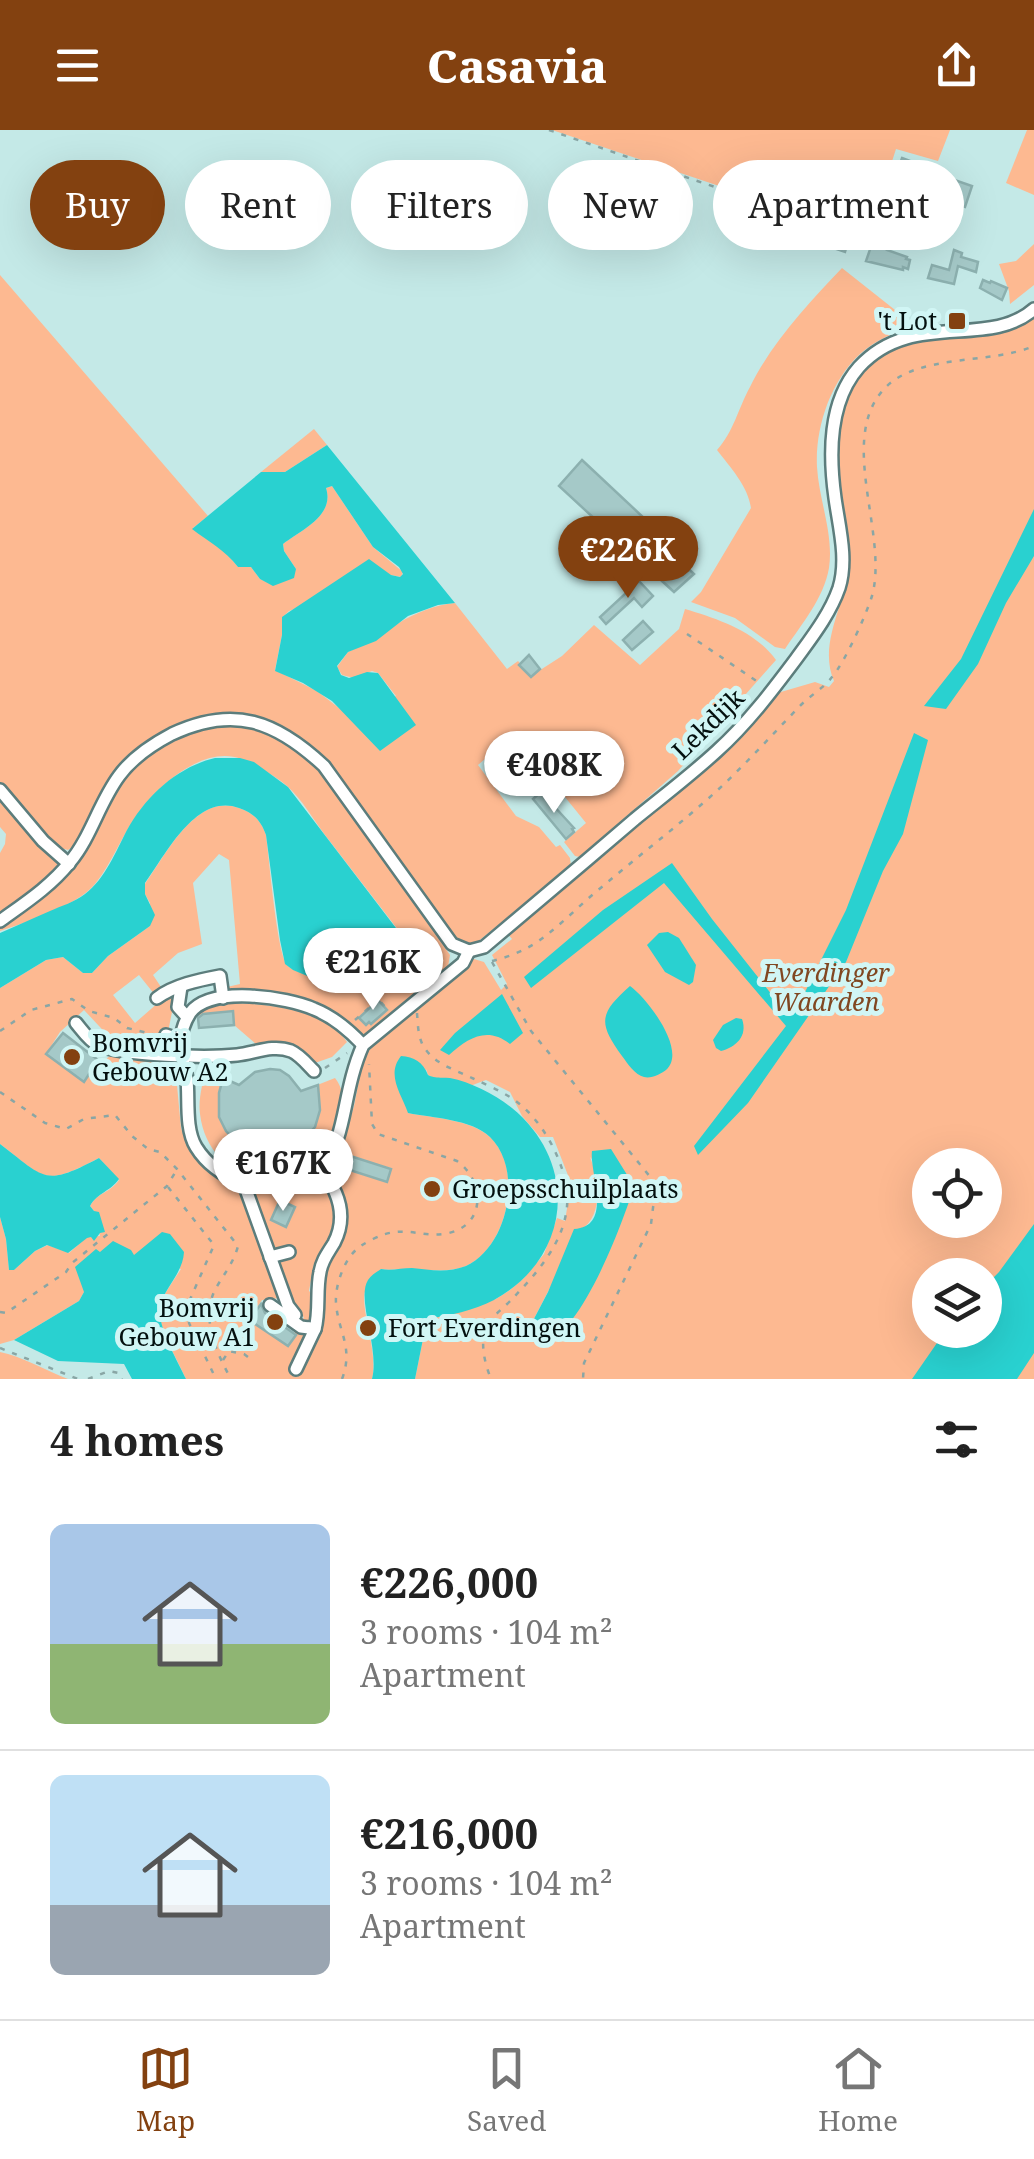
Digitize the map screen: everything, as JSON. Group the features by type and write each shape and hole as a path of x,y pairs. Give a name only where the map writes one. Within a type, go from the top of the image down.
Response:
{"street":[{"name":"Lekdijk","path":"469,951 484,947 718,750 772,691 817,630 839,587 842,571 842,534 831,454 841,398 856,370 872,354 907,337 1006,324 1034,309"},
{"path":"0,921 55,880 82,848 120,773 159,740 194,724 228,717 266,726 301,744 324,766 452,944 469,951 463,962 364,1045 338,1140 320,1168 295,1182 244,1184 219,1172 196,1147 191,1133 181,1040 187,1017 196,1006 224,998 270,998 312,1008 334,1019 364,1045"},
{"path":"0,790 69,864"},
{"path":"158,998 182,986 220,976 224,998"},
{"path":"182,986 178,1006 187,1017"},
{"path":"76,1023 95,1044 182,1056 239,1055 266,1048 286,1050 314,1071"},
{"path":"166,1036 181,1040"},
{"path":"296,1368 319,1306 320,1267 341,1226 342,1213 328,1177 320,1168"},
{"path":"244,1184 288,1306 295,1315"},
{"path":"270,1258 289,1252"},
{"path":"270,1305 302,1327 312,1327"}],"path":[{"path":"549,130 713,186"},
{"path":"492,962 532,946 703,804 812,694 832,679 872,595 876,571 874,537 863,449 874,401 885,388 919,368 1014,354 1034,346"},
{"path":"688,634 772,691"},
{"path":"484,947 531,1031 656,1184 652,1224 584,1363 583,1379"},
{"path":"356,1020 378,999 387,1009"},
{"path":"416,1004 424,1048 446,1066 514,1100 529,1114 550,1141 566,1186 562,1230 548,1258 486,1327 485,1364 491,1379"},
{"path":"314,1071 364,1045 372,1124 378,1134 458,1160 476,1182 478,1199 474,1214 461,1228 448,1233 385,1233 360,1246 349,1258 336,1302 347,1351 342,1379"},
{"path":"0,1092 45,1123 66,1129 84,1119 115,1116 148,1149 160,1152 238,1246 235,1259 209,1304 208,1318 230,1379"},
{"path":"0,1312 6,1312 66,1272 168,1186 176,1170"},
{"path":"168,1186 214,1244 188,1304 189,1323 216,1379"},
{"path":"0,1348 78,1379"},
{"path":"222,1362 230,1351 252,1360"},
{"path":"88,1379 109,1372 119,1373 122,1379"}],"green space":[{"path":"552,130 950,130 938,160 896,149 892,160 713,160 713,184 693,177 693,160 641,160"},
{"path":"1027,130 1034,130 1034,195 1006,183"},
{"path":"1034,244 1034,285 1010,304 999,264 1016,261"},
{"path":"842,268 914,325 860,354 840,378 826,406 817,467 830,543 829,568 817,600 785,649 775,647 735,618 691,602 701,592 751,508 742,484 717,450 769,354"},
{"path":"0,275 208,516 193,528 223,549 238,567 251,567 260,579 273,585 296,569 283,544 321,514 326,507 326,488 332,486 373,547 403,572 401,577 391,575 289,611 283,617 275,670 317,691 348,715 396,696 378,673 372,671 354,678 342,675 337,667 348,652 412,616 455,603 507,669 518,661 531,676 562,656 594,625 640,665 679,629 685,609 747,634 776,660 678,771 580,857 564,842 586,823 514,734 478,765 516,816 539,827 556,847 560,845 570,858 571,867 476,943 458,944 334,769 317,752 281,727 242,714 199,717 145,742 106,784 75,845 68,850 59,847 31,823 0,784"},
{"name":"Everdinger Waarden","path":"1034,317 1034,1379 415,1379 427,1319 496,1299 524,1278 544,1254 557,1218 565,1221 571,1183 553,1137 540,1137 522,1116 510,1092 486,1080 470,1086 448,1078 435,1079 426,1069 408,1113 462,1123 490,1137 506,1168 506,1206 492,1242 466,1266 446,1270 381,1269 371,1281 364,1296 373,1355 372,1379 186,1379 159,1311 181,1269 138,1254 84,1292 79,1301 14,1340 0,1344 0,1217 9,1270 48,1245 69,1253 87,1237 100,1236 90,1206 119,1180 99,1158 67,1173 46,1175 0,1144 0,988 46,960 63,957 83,973 92,973 108,956 150,926 145,884 183,830 209,809 223,806 249,812 264,830 280,943 291,969 347,983 358,972 375,964 380,966 409,944 292,791 258,767 227,756 198,762 158,790 87,892 51,912 0,931 0,927 75,867 107,802 145,757 199,727 234,722 282,736 322,770 450,955 448,967 369,1035 360,1038 332,1014 227,992 227,987 240,984 229,860 219,854 193,883 202,944 178,953 153,975 163,990 155,995 139,975 113,995 135,1023 167,995 175,997 168,1032 159,1046 114,1042 84,1010 60,1032 46,1054 84,1082 112,1054 175,1064 185,1140 190,1149 238,1187 280,1298 262,1300 249,1320 287,1345 304,1317 295,1312 252,1194 255,1189 310,1178 324,1181 329,1188 339,1215 336,1231 314,1264 309,1291 315,1296 324,1286 347,1220 333,1177 354,1106 365,1049 474,959 484,962 501,990 507,984 492,955 512,939 507,933 774,694 815,682 829,687 834,681 831,636 849,562 837,446 846,402 869,367 906,343 1010,328","holes":["342,1154 391,1168 386,1181 338,1167","590,1157 617,1186 526,1334 580,1230 593,1216 597,1186"]},
{"path":"314,429 327,445 285,472 261,472"},
{"path":"0,797 57,861 58,869 53,878 0,914 0,853 6,834 0,827"},
{"path":"228,1003 258,1004 309,1015 337,1031 347,1042 332,1057 315,1063 288,1047 256,1044 234,1025 232,1011 198,1015 202,1009"},
{"path":"206,1068 233,1083 231,1119 335,1078 341,1088 342,1104 327,1146 309,1164 288,1174 265,1177 243,1173 223,1161 208,1141 200,1114"},
{"path":"0,1352 25,1360 68,1379 0,1379"}],"water":[{"path":"327,445 455,603 408,616 376,641 348,652 337,666 341,675 349,678 378,673 416,725 380,751 332,701 275,671 282,617 369,559 391,575 403,574 373,547 332,486 326,488 326,507 321,514 283,544 296,569 294,578 273,586 260,579 251,567 238,567 192,529 261,472 285,472"},
{"path":"1034,509 1034,556 1006,603 978,664 946,709 924,706 961,659"},
{"path":"914,733 928,740 903,834 883,871 846,962 748,1103 698,1155 694,1146 786,1026 664,883 531,988 524,977 603,910 672,863 780,1005 790,1006 804,994 846,910"},
{"path":"215,758 254,762 288,787 409,945 401,966 393,973 384,973 375,964 336,988 285,964 266,835 253,815 223,806 209,809 183,829 145,883 145,894 155,915 150,926 108,956 92,973 83,973 63,957 46,960 0,988 0,933 85,894 104,873 135,818 153,795 188,768"},
{"path":"668,932 679,938 696,965 689,985 665,972 647,945 659,933"},
{"path":"630,986 655,1013 669,1038 671,1061 666,1070 653,1077 641,1076 632,1069 608,1035 608,1011"},
{"path":"502,994 523,1033 510,1044 486,1035 471,1039 449,1055 440,1050 455,1033"},
{"path":"742,1019 742,1036 736,1044 721,1051 713,1040 723,1025"},
{"path":"401,1056 418,1061 428,1075 466,1083 512,1108 534,1131 549,1156 556,1182 557,1209 551,1236 539,1260 520,1282 486,1304 427,1319 415,1379 372,1379 373,1354 365,1299 369,1278 381,1269 446,1270 466,1266 480,1256 501,1226 508,1187 500,1151 482,1131 451,1120 408,1113 395,1077"},
{"path":"0,1144 46,1175 67,1173 99,1158 119,1179 90,1206 99,1212 105,1232 94,1241 87,1238 68,1253 47,1245 9,1270 0,1217"},
{"path":"611,1149 634,1186 629,1202 593,1287 559,1334 542,1342 526,1334 574,1229 593,1219 597,1197 592,1151"},
{"path":"1034,1224 1034,1353 1017,1379 912,1379 934,1348 1002,1348 1002,1268"},
{"path":"162,1232 170,1234 184,1252 160,1311 164,1331 186,1379 132,1379 124,1364 58,1361 14,1340 79,1301 84,1292 75,1267 96,1249 100,1252 113,1241 134,1255"}],"building":[{"path":"964,183 972,186 964,207"},
{"path":"870,250 887,250 910,260 908,269 903,270 866,261"},
{"path":"954,250 962,253 961,257 978,262 976,272 958,266 954,284 928,278 932,265 949,270"},
{"path":"983,280 1007,288 1002,300 980,288"},
{"path":"582,460 645,519 622,544 559,486"},
{"path":"679,560 694,574 674,592 662,581"},
{"path":"639,581 653,596 642,607 634,598 606,624 600,617"},
{"path":"643,621 653,632 632,650 623,640"},
{"path":"529,655 540,669 531,677 519,665"},
{"path":"541,792 574,828 566,839 533,799"},
{"path":"378,1000 387,1010 366,1025 359,1018"},
{"path":"233,1011 234,1025 199,1028 198,1018 203,1014"},
{"name":"Bomvrij Gebouw A2","path":"63,1033 98,1060 84,1082 46,1054"},
{"path":"270,1069 289,1076 301,1091 318,1085 320,1110 315,1127 297,1146 282,1153 254,1154 226,1131 219,1117 219,1093 223,1078 239,1085 255,1072"},
{"path":"341,1153 391,1169 387,1182 337,1166"},
{"path":"280,1200 295,1207 286,1227 271,1220"},
{"path":"261,1304 265,1313 296,1335 288,1346 249,1320"}],"place":[{"name":"'t Lot","path":"957,321"},
{"name":"Bomvrij Gebouw A2","path":"72,1057"},
{"name":"Groepsschuilplaats","path":"432,1189"},
{"name":"Bomvrij Gebouw A1","path":"275,1322"},
{"name":"Fort Everdingen","path":"368,1328"}]}
